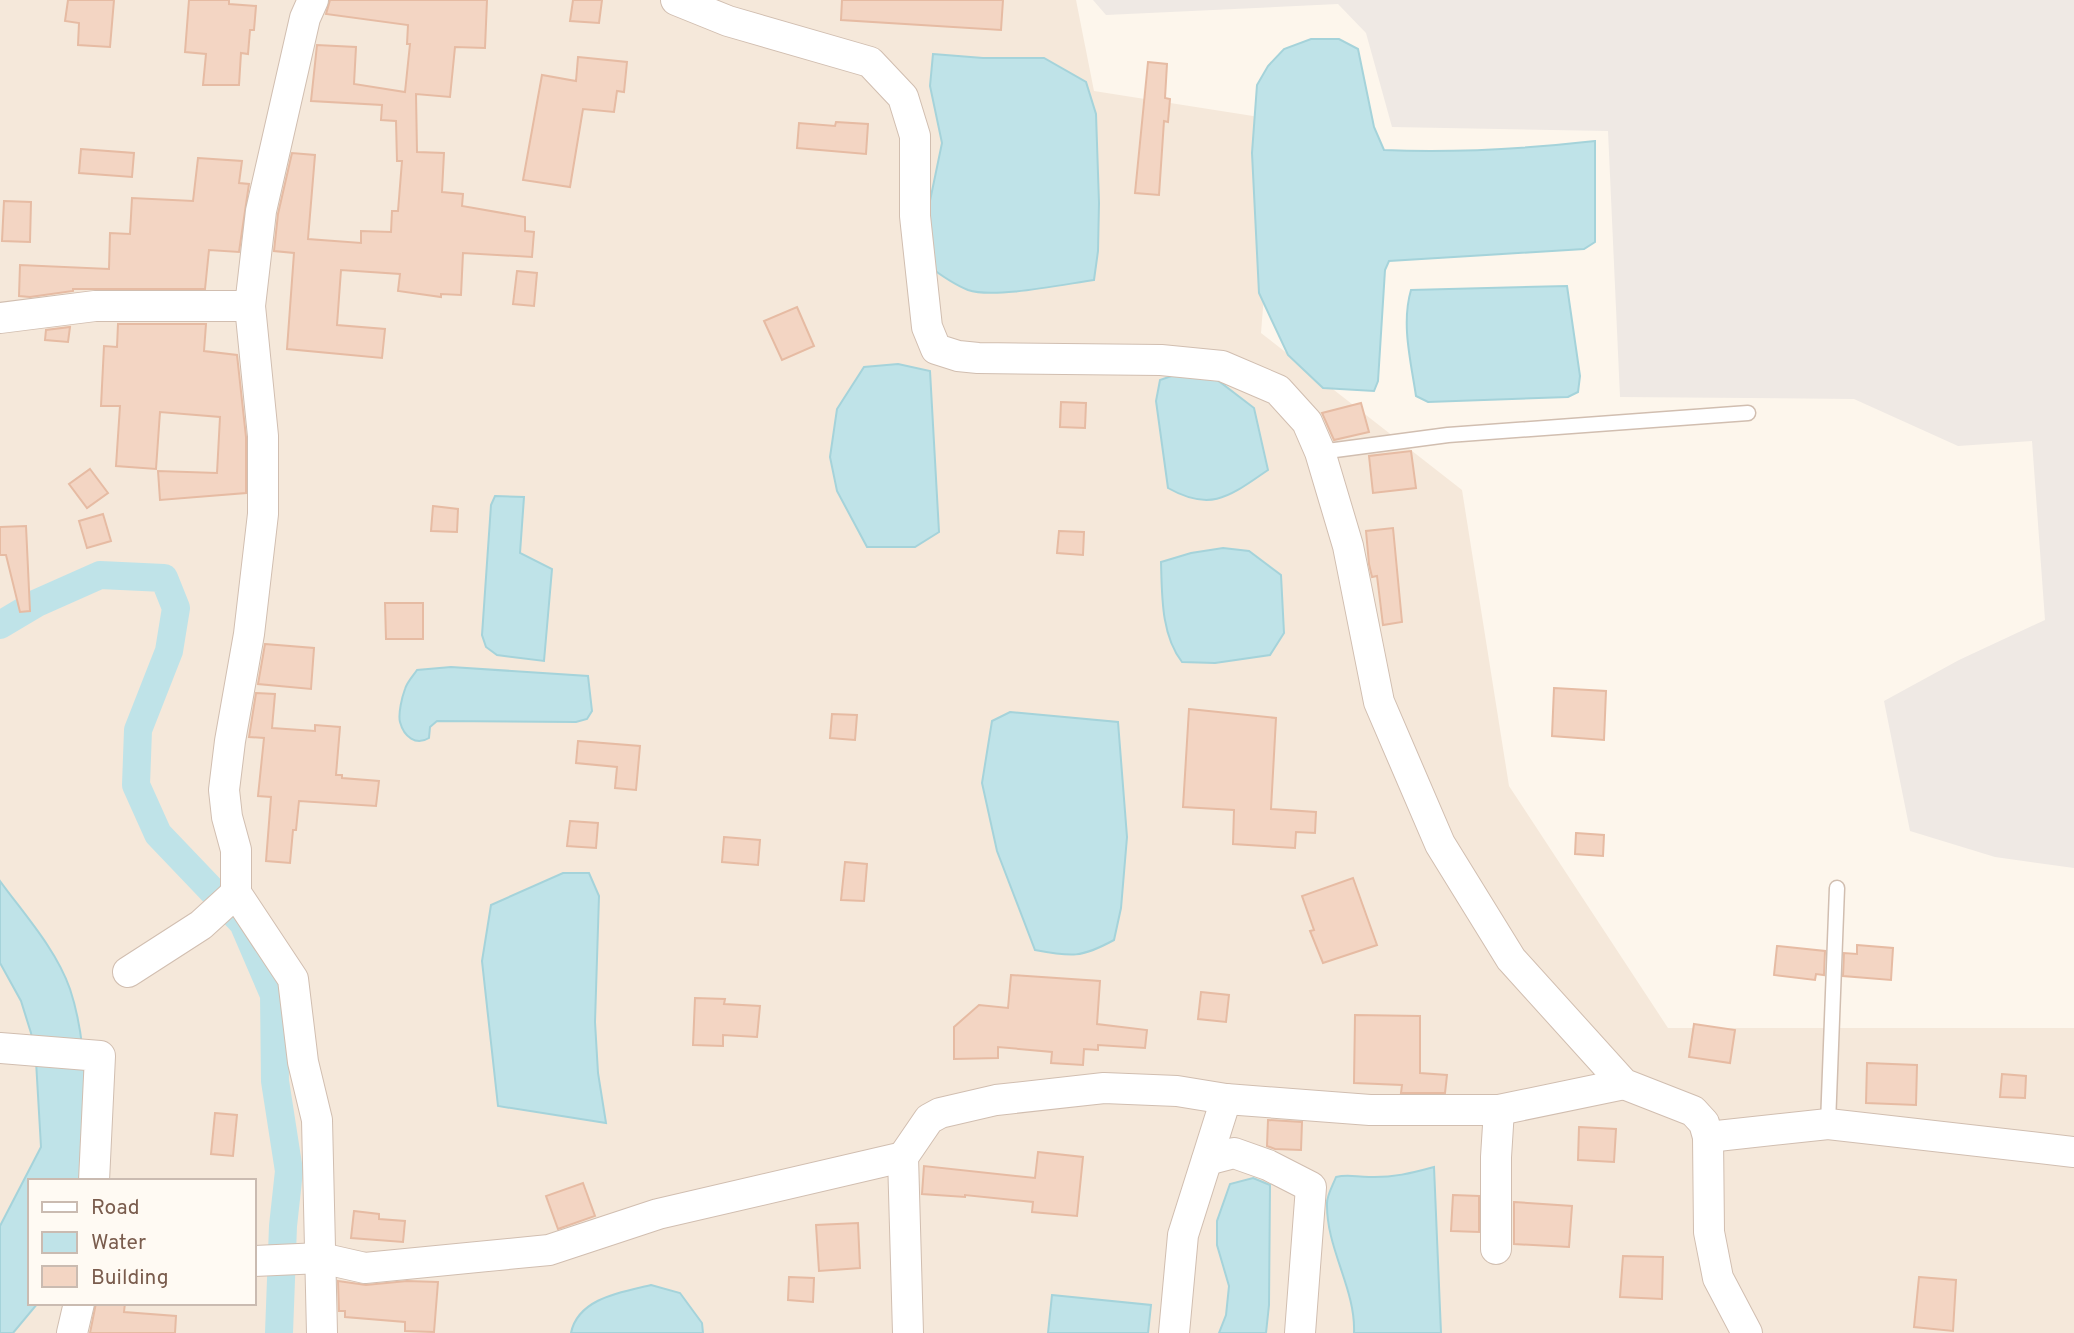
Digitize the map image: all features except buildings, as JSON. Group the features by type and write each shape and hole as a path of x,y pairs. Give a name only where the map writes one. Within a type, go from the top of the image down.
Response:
{"street":[{"path":"313,0 305,18 261,212 250,306 263,436 262,514 249,634 224,790 227,817 236,850 236,893 293,979 303,1062 317,1120 322,1333"},
{"path":"676,0 728,22 870,62 903,97 915,136 915,216 927,327 936,349 958,356 978,358 1161,360 1222,366 1278,390 1307,422 1320,452 1348,546 1379,702 1440,844 1511,958 1624,1084 1693,1111 1704,1124 1708,1137 1709,1232 1718,1278 1747,1333"},
{"path":"0,318 95,306 250,306"},
{"path":"128,972 201,925 236,893"},
{"path":"4,1048 100,1056 94,1179"},
{"path":"908,1333 904,1157 929,1119 940,1113 996,1100 1104,1088 1177,1091 1226,1099 1370,1110 1499,1110 1624,1084"},
{"path":"1174,1333 1183,1235 1226,1099"},
{"path":"1496,1249 1499,1110"},
{"path":"1708,1137 1828,1124 2074,1152"},
{"path":"1207,1160 1234,1153 1268,1165 1311,1187 1300,1333"},
{"path":"256,1261 321,1258 365,1268 549,1250 658,1214 904,1157"},
{"path":"72,1333 79,1305"}],"lane":[{"path":"1320,452 1448,435 1748,413"},
{"path":"1828,1124 1837,888"}],"shaded area":[{"path":"0,0 1076,0 1094,91 1278,120 1261,333 1462,490 1509,786 1668,1028 2074,1028 2074,1333 0,1333"},
{"path":"1093,0 2074,0 2074,868 1995,857 1910,831 1884,701 1959,660 2045,620 2032,441 1958,446 1854,399 1620,397 1608,131 1392,127 1366,33 1338,4 1106,15"}],"water":[{"path":"1311,39 1339,39 1358,49 1374,127 1384,150 1490,150 1595,141 1595,242 1584,249 1389,261 1385,270 1378,381 1374,391 1323,388 1288,355 1259,293 1252,153 1257,85 1268,66 1284,49"},
{"path":"933,54 983,58 1044,58 1086,82 1096,114 1099,203 1098,251 1094,280 1012,292 980,292 957,285 926,264 926,220 942,143 930,86"},
{"path":"1567,286 1580,376 1578,392 1568,397 1428,402 1416,396 1407,330 1411,290"},
{"path":"898,364 930,371 939,532 915,547 867,547 837,491 830,457 837,409 864,367"},
{"path":"1183,372 1216,379 1254,408 1268,470 1221,498 1197,499 1168,488 1156,401 1160,380"},
{"path":"495,496 524,497 520,553 552,569 544,661 497,655 486,647 482,635 491,505"},
{"path":"1223,548 1249,551 1281,575 1284,633 1270,655 1215,663 1182,662 1166,627 1161,562 1191,553"},
{"path":"451,667 588,676 592,711 587,719 576,722 437,721 430,727 429,738 420,741 411,739 404,732 400,719 407,684 417,670"},
{"path":"1010,712 1118,722 1127,837 1121,908 1114,940 1084,953 1068,955 1035,950 997,851 982,783 992,721"},
{"path":"563,873 589,873 599,896 595,1022 598,1073 606,1123 498,1106 482,961 491,905"},
{"path":"0,881 39,932 64,974 76,1010 85,1084 79,1179 28,1179 28,1305 36,1305 13,1333 0,1333 0,1226 41,1147 36,1061 31,1033 21,1001 0,963"},
{"path":"1434,1167 1441,1333 1354,1333 1350,1301 1328,1220 1327,1200 1336,1177 1386,1177"},
{"path":"1253,1178 1270,1185 1269,1305 1266,1333 1219,1333 1226,1315 1229,1286 1217,1245 1217,1221 1230,1184"},
{"path":"651,1285 680,1293 702,1323 703,1333 571,1333 575,1321 592,1304 615,1294"},
{"path":"1052,1295 1151,1305 1148,1333 1048,1333"}],"waterway":[{"path":"0,625 37,603 100,575 164,578 176,608 169,651 138,730 136,785 158,834 243,923 274,995 275,1081 289,1171 283,1226 279,1333"}]}
